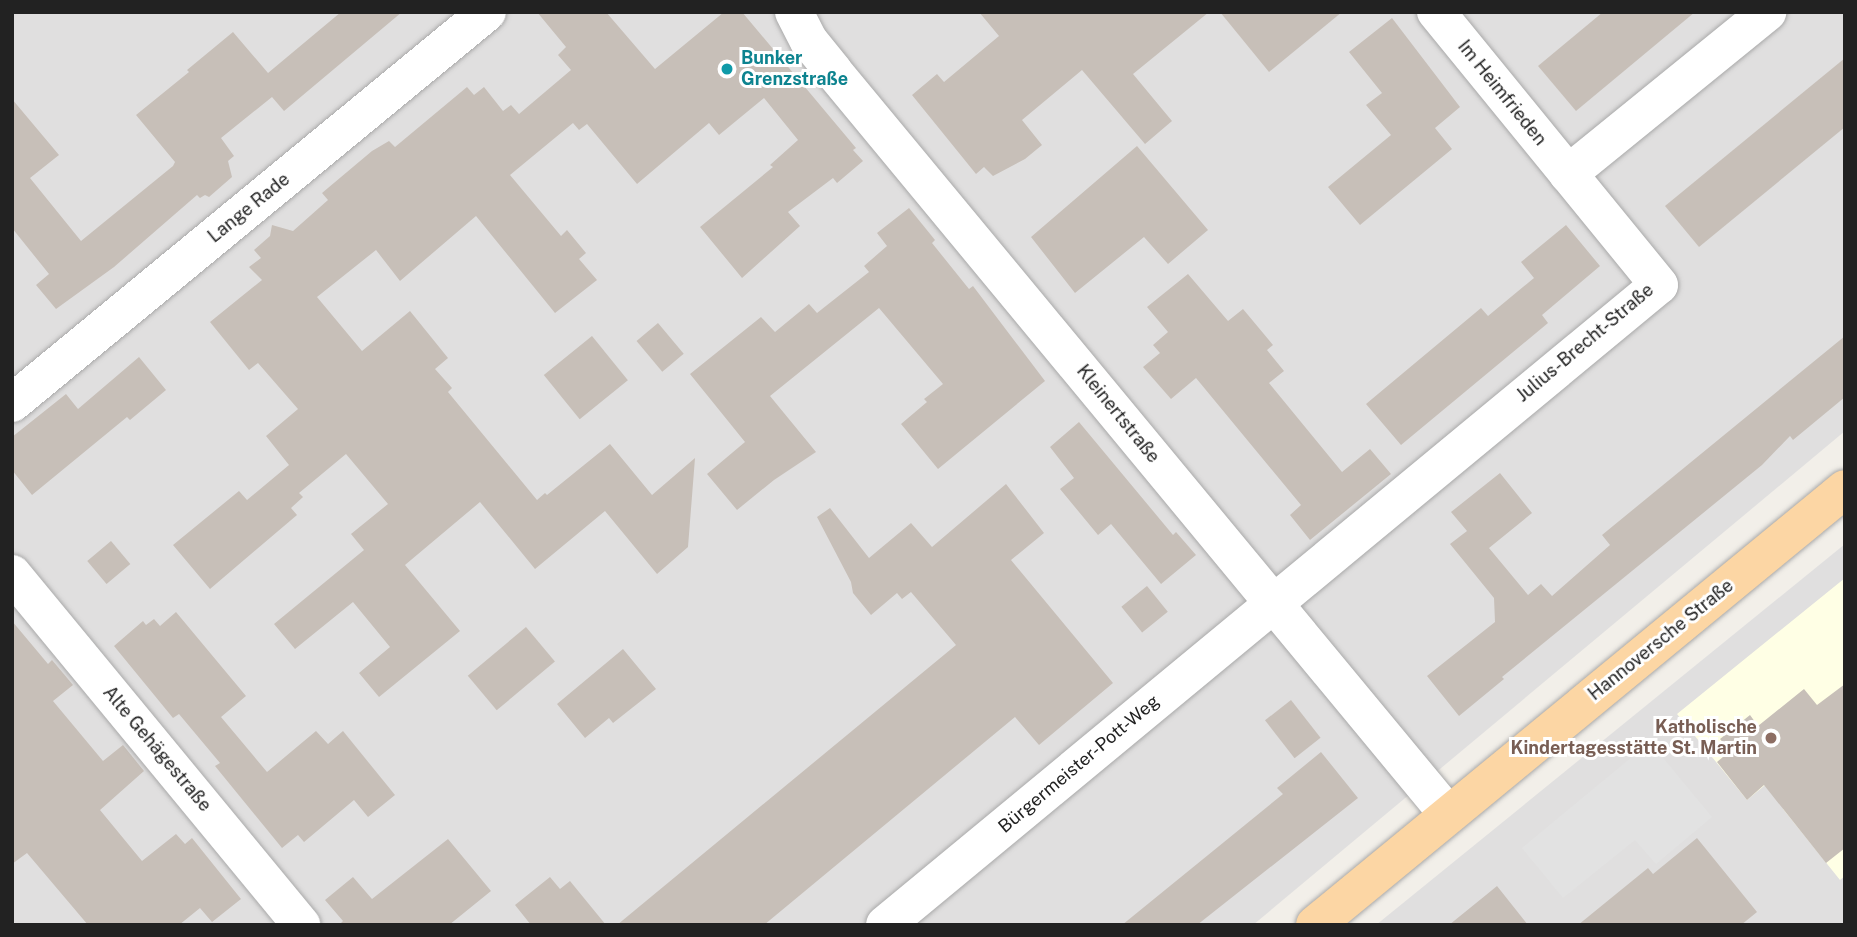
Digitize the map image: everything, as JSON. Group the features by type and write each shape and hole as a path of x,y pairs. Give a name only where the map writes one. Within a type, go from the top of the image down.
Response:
{"main road":[{"name":"Hannoversche Straße","path":"1315,925 1447,813 1845,489"}],"street":[{"name":"Lange Rade","path":"12,404 487,12"},
{"name":"Kleinertstraße","path":"794,12 809,41 833,71 1447,813"},
{"name":"Im Heimfrieden","path":"1436,12 1568,174"},
{"path":"1568,174 1767,12"},
{"name":"Julius-Brecht-Straße","path":"1272,602 1659,285 1568,174"},
{"name":"Alte Gehägestraße","path":"12,574 301,925"},
{"name":"Bürgermeister-Pott-Weg","path":"885,925 1272,602"}],"shaded area":[{"path":"12,12 1845,12 1845,431 1253,925 12,925"},
{"path":"1845,544 1845,925 1376,925"},
{"name":"Katholische Kindertagesstätte St. Martin","path":"1845,578 1845,876 1840,880 1783,809 1776,776 1747,800 1677,714"},
{"path":"1650,742 1712,817 1656,864 1635,840 1563,898 1522,848"}],"building":[{"path":"341,12 402,12 284,111 272,97 221,138 234,156 228,161 232,177 209,197 205,195 200,198 197,195 114,267 56,309 36,285 49,274 12,228 12,99 59,155 30,178 81,241 173,166 175,162 136,115 189,72 187,70 233,32 268,73"},
{"path":"537,12 606,12 655,69 724,12 742,12 856,148 853,150 863,161 837,183 833,178 788,212 800,226 742,278 700,227 773,167 770,165 798,140 764,98 719,135 709,123 637,184 587,124 579,130 573,123 510,175 561,236 567,230 586,253 579,259 597,280 555,313 476,216 400,281 376,250 317,297 362,351 410,311 448,358 435,369 452,388 448,392 537,500 545,493 547,495 610,444 652,495 695,458 688,547 657,574 605,511 535,569 480,502 405,565 460,631 379,697 359,673 390,647 353,602 295,649 274,624 364,550 351,534 388,504 346,454 299,493 303,497 291,508 297,515 210,589 173,545 239,491 247,500 289,465 266,436 298,409 258,363 249,370 210,322 262,280 249,267 261,258 254,250 270,236 272,225 293,231 328,200 322,193 372,151 389,141 395,147 467,87 474,95 484,87 503,111 511,105 519,114 571,70 558,55 566,47"},
{"path":"979,12 1209,12 1133,74 1172,121 1145,144 1082,70 1022,120 1042,145 1025,159 993,176 984,167 976,174 912,95 937,74 944,82 999,36"},
{"path":"1220,12 1342,12 1269,72"},
{"path":"1603,12 1695,12 1576,111 1538,66"},
{"path":"1392,18 1460,107 1435,128 1452,149 1360,225 1328,187 1391,135 1366,105 1382,93 1349,52"},
{"path":"1845,58 1845,127 1699,247 1665,206"},
{"path":"1137,146 1208,230 1168,264 1144,237 1075,293 1031,237"},
{"path":"909,208 935,240 932,243 969,289 973,286 1045,381 938,469 901,424 927,402 924,399 943,384 879,308 770,396 816,452 774,480 737,510 707,474 745,442 690,374 761,317 775,332 809,304 817,313 869,272 864,266 887,246 877,233"},
{"path":"1566,225 1600,266 1542,315 1548,323 1401,445 1366,404 1481,308 1488,316 1534,278 1521,262"},
{"path":"1188,274 1228,321 1243,309 1273,345 1267,350 1284,371 1269,383 1342,472 1370,449 1391,474 1310,540 1290,515 1301,505 1196,378 1171,399 1143,367 1160,353 1153,345 1168,332 1147,307"},
{"path":"658,323 684,354 662,372 637,341"},
{"path":"592,336 628,380 580,419 544,375"},
{"path":"1845,336 1845,397 1793,440 1790,436 1762,465 1502,677 1504,679 1459,716 1427,676 1495,622 1494,598 1450,544 1467,531 1451,512 1500,473 1532,513 1489,548 1528,595 1541,584 1552,596 1610,545 1602,535"},
{"path":"139,357 166,390 130,420 127,417 32,495 12,470 12,437 66,394 78,409"},
{"path":"1079,422 1173,535 1176,532 1196,555 1161,584 1111,524 1098,535 1060,489 1074,478 1050,447"},
{"path":"1006,484 1044,533 1011,560 1113,683 1039,745 1015,717 764,925 617,925 956,645 911,592 902,599 897,593 871,615 853,593 851,582 817,517 830,508 869,558 911,523 932,547"},
{"path":"111,541 130,564 107,584 87,561"},
{"path":"1147,586 1168,612 1142,632 1121,607"},
{"path":"176,612 246,696 221,717 267,772 316,731 328,744 343,731 395,795 368,817 354,800 304,842 298,835 282,848 215,766 220,763 179,714 173,718 114,646 143,621 146,625 154,619 160,626"},
{"path":"12,621 48,664 52,660 73,685 53,701 103,761 123,745 144,771 100,810 142,861 176,834 185,844 192,838 241,899 212,922 200,908 179,925 88,925 27,853 12,864"},
{"path":"526,627 555,661 497,710 468,676"},
{"path":"623,649 656,689 613,723 609,718 585,738 557,704"},
{"path":"1845,684 1845,848 1826,863 1764,785 1747,800 1717,762 1730,751 1720,739 1750,715 1758,726 1804,689 1817,705"},
{"path":"1291,700 1321,738 1295,758 1265,720"},
{"path":"1321,752 1358,798 1197,925 1122,925 1283,794 1277,788"},
{"path":"1697,838 1757,912 1741,925 1578,925 1648,868 1653,874"},
{"path":"448,839 491,891 449,925 339,925 343,921 325,900 353,877 372,899"},
{"path":"550,877 560,889 570,881 606,925 531,925 515,905"},
{"path":"1497,886 1528,925 1449,925 1486,895"}],"place":[{"name":"Bunker Grenzstraße","path":"727,69"},
{"name":"Katholische Kindertagesstätte St. Martin","path":"1771,738"}]}
